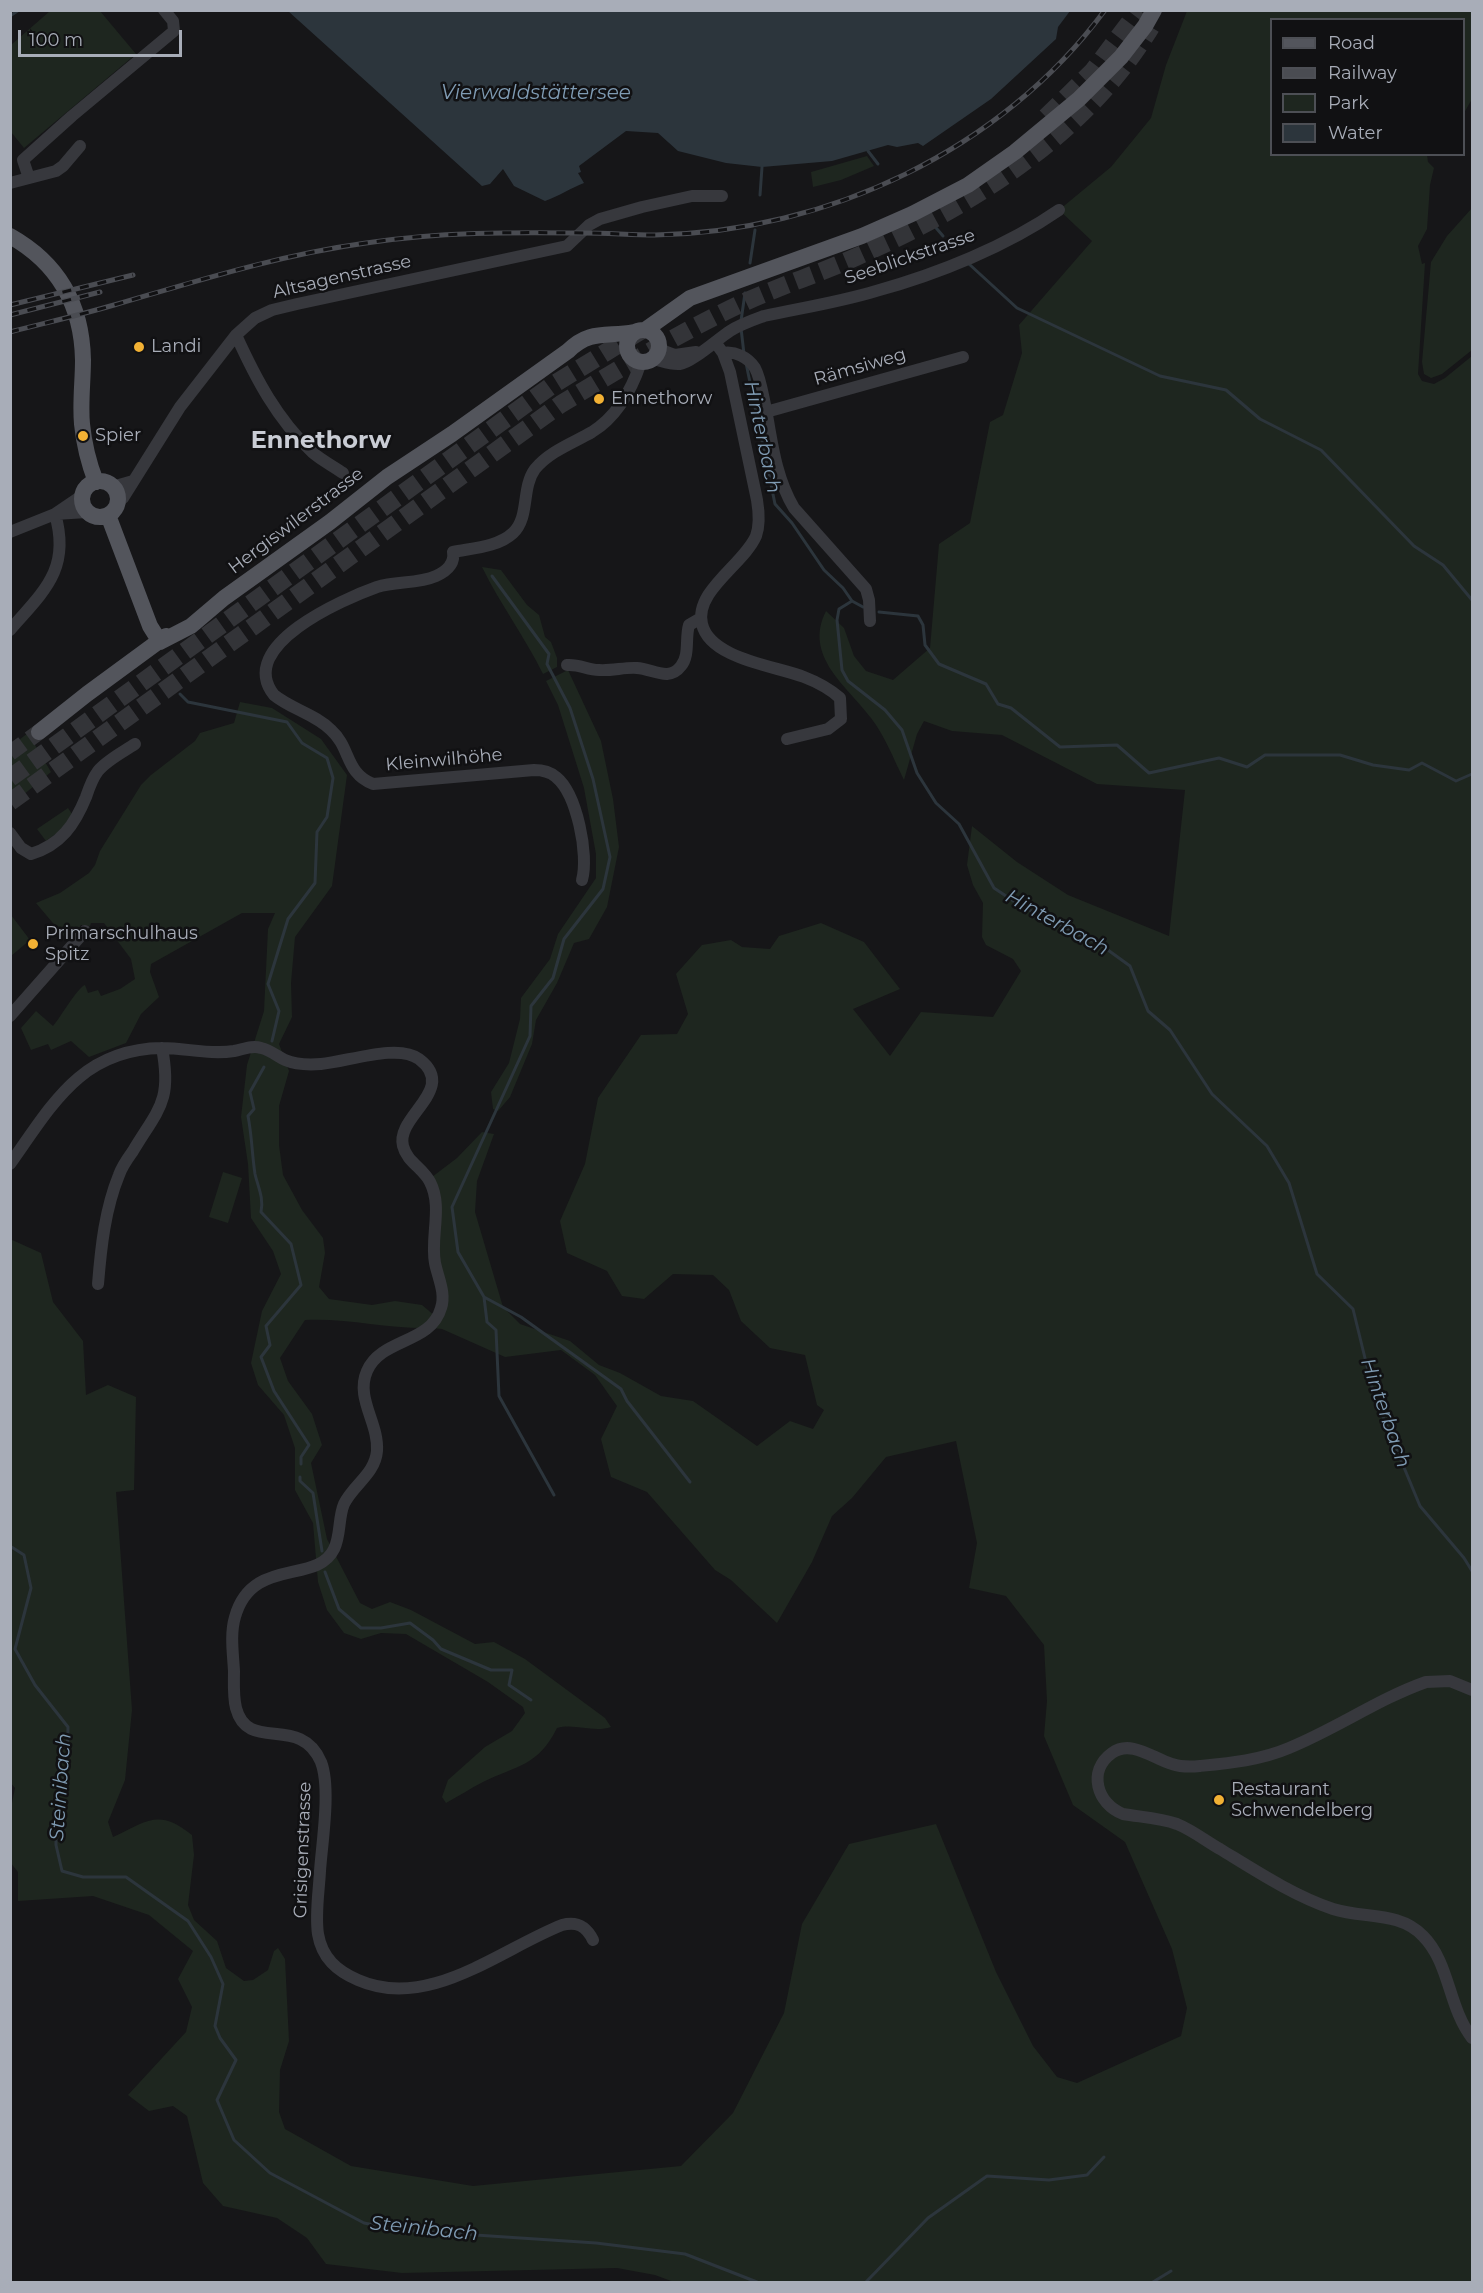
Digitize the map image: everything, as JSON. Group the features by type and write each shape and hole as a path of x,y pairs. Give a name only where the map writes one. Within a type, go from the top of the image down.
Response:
{"main road":[{"path":"645,346 682,302 862,236 912,214 968,185 1015,152 1079,99 1121,57 1154,10"},
{"path":"10,236 27,245 46,261 68,294 79,324 83,358 82,424 96,482"},
{"name":"Hergiswilerstrasse","path":"39,732 87,694 160,642 177,626 224,598 321,529 394,471 459,429 576,343 594,335 645,346"},
{"path":"113,502 96,517 87,512 83,505 83,495 87,487 96,482 102,482 113,502 150,626 160,642"}],"street":[{"path":"29,178 23,160 174,31 173,21 164,10"},
{"path":"10,183 60,168 81,146"},
{"name":"Altsagenstrasse","path":"113,502 123,498 180,406 236,335 255,318 272,310 567,246 589,225 600,219 642,207 692,196 722,196"},
{"name":"Seeblickstrasse","path":"645,346 675,355 700,351 732,330 764,316 876,291 958,263 1027,232 1059,210"},
{"path":"236,335 266,396 287,426 314,454 343,473"},
{"path":"715,342 723,353 732,384 758,500 759,516 757,533 751,547 714,588 704,606 701,618 706,634 717,645 756,664 804,677 831,690 840,699 842,719 834,726 787,739"},
{"name":"Kleinwilhöhe","path":"582,880 585,872 584,845 568,792 555,776 543,770 534,770 373,784 357,775 332,730 282,701 270,689 266,671 267,660 272,651 310,619 328,608 376,588 439,575 452,565 453,552 497,543 515,531 521,522 529,481 535,470 558,450 594,431 610,417 632,386 645,346"},
{"path":"723,353 741,355 756,370 773,453 787,497 794,508 866,589 870,621"},
{"name":"Rämsiweg","path":"766,412 963,357"},
{"path":"10,532 55,514 83,495"},
{"path":"55,514 87,512"},
{"path":"10,630 47,587 59,563 58,526 55,514"},
{"path":"567,665 579,664 589,669 602,670 636,668 658,674 674,672 681,667 686,657 689,625 701,618"},
{"path":"10,833 21,848 30,854 57,840 71,829 99,770 135,744"},
{"path":"10,1016 85,931"},
{"name":"Grisigenstrasse","path":"10,1164 54,1102 88,1069 128,1051 162,1048 214,1052 233,1051 254,1046 292,1062 316,1064 402,1052 421,1060 427,1067 431,1087 428,1097 405,1125 402,1141 407,1155 426,1176 433,1190 435,1203 434,1257 442,1293 440,1311 426,1330 382,1353 368,1369 364,1381 364,1393 375,1432 376,1455 369,1471 345,1501 332,1552 318,1565 275,1575 258,1584 243,1599 233,1623 237,1710 242,1721 256,1731 300,1737 316,1752 322,1765 325,1791 317,1918 319,1936 326,1956 338,1970 367,1984 385,1988 410,1989 428,1986 490,1960 562,1925 580,1925 589,1932 593,1940"},
{"path":"98,1284 107,1214 120,1172 163,1102 165,1069 162,1048"},
{"path":"1473,1690 1450,1681 1426,1682 1289,1749 1263,1757 1188,1767 1173,1765 1134,1749 1123,1748 1112,1753 1099,1769 1097,1782 1108,1806 1123,1814 1178,1825 1303,1896 1334,1909 1378,1915 1407,1925 1424,1936 1437,1955 1452,2001 1460,2019 1473,2038"}],"green space":[{"path":"50,11 100,11 136,54 24,148 11,132 11,45"},
{"path":"1187,11 1472,11 1472,99 1465,111 1465,18 1270,18 1270,156 1427,156 1428,162 1434,168 1430,185 1427,229 1418,246 1422,264 1425,263 1418,374 1422,381 1434,384 1472,356 1472,2282 674,2282 655,2275 617,2268 402,2273 326,2264 307,2238 277,2218 223,2206 203,2183 187,2116 173,2106 149,2111 128,2095 186,2032 192,2007 178,1979 193,1951 149,1915 93,1896 18,1901 18,1872 10,1862 11,1808 15,1788 10,1782 10,1239 41,1253 53,1302 83,1341 86,1395 108,1385 136,1397 134,1490 116,1492 132,1710 125,1780 108,1822 113,1837 153,1820 171,1822 192,1835 194,1855 188,1905 194,1920 217,1941 226,1968 244,1981 253,1980 268,1970 274,1951 278,1948 285,1959 289,2041 280,2070 279,2112 285,2129 351,2166 473,2186 681,2166 733,2113 784,2013 802,1924 849,1844 936,1824 996,1972 1033,2046 1057,2077 1077,2083 1181,2036 1187,2008 1172,1949 1125,1842 1073,1805 1044,1736 1047,1701 1044,1645 1006,1596 969,1588 977,1543 956,1441 886,1457 852,1498 832,1516 812,1562 777,1623 731,1580 715,1570 647,1492 611,1477 601,1439 617,1406 595,1375 561,1350 505,1357 442,1329 433,1328 439,1319 432,1177 457,1158 482,1132 494,1134 477,1181 475,1212 503,1307 520,1324 570,1341 599,1365 620,1373 661,1396 693,1401 757,1446 790,1421 813,1429 824,1410 817,1405 805,1355 770,1348 741,1321 729,1290 713,1275 673,1274 644,1299 622,1296 607,1271 567,1253 560,1221 585,1164 598,1098 641,1035 677,1034 688,1014 676,974 702,945 731,940 742,947 770,949 779,936 821,923 864,942 900,989 853,1009 890,1056 921,1012 993,1017 1021,971 1013,959 986,945 982,937 983,903 973,885 967,865 972,826 1017,862 1068,895 1169,936 1185,790 1097,784 1002,735 952,731 924,721 917,734 904,780 876,725 831,669 820,642 820,627 826,611 844,628 854,656 866,671 893,680 930,648 939,544 970,523 990,422 1003,415 1022,353 1019,325 1092,241 1059,210 1111,167 1151,118 1166,65"},
{"path":"867,156 874,166 841,180 813,187 811,172"},
{"path":"1472,208 1472,350 1442,374 1431,378 1424,374 1422,362 1431,262 1447,236"},
{"path":"482,567 501,570 527,605 539,615 545,637 551,642 557,658 557,667 543,674"},
{"path":"568,670 601,741 613,799 619,847 607,907 589,939 574,943 557,983 536,1020 532,1044 510,1097 498,1111 493,1109 491,1092 509,1063 520,1019 521,998 550,959 558,934 596,878 596,854 584,788 558,705 546,681"},
{"path":"240,702 272,708 321,739 347,775 332,886 295,937 291,983 292,1017 279,1044 289,1071 279,1106 279,1145 283,1175 302,1210 323,1238 325,1253 319,1287 329,1299 372,1305 395,1301 422,1305 435,1316 425,1328 335,1320 305,1320 280,1358 288,1381 312,1414 322,1445 311,1463 327,1539 360,1603 372,1609 390,1602 411,1610 475,1644 494,1642 525,1659 605,1718 611,1727 604,1729 557,1728 550,1741 526,1763 483,1782 446,1803 442,1797 448,1780 485,1747 512,1731 525,1713 523,1707 488,1682 406,1634 381,1633 361,1639 344,1633 327,1610 318,1582 313,1523 295,1490 295,1448 284,1415 258,1385 251,1363 262,1311 281,1274 273,1251 251,1218 248,1164 241,1117 247,1065 264,1011 268,929 275,913 242,913 151,964 150,972 159,997 141,1014 126,1043 89,1057 71,1041 51,1050 48,1044 31,1050 21,1028 36,1011 53,1026 78,991 85,985 88,993 98,990 101,996 120,989 135,979 131,959 104,923 81,925 76,932 72,931 68,935 70,937 68,941 36,903 60,893 89,873 141,785 195,741 200,733 234,723"},
{"path":"28,733 51,772 11,805 11,746"},
{"path":"68,808 72,814 61,830 46,841 37,829"},
{"path":"11,915 30,940 10,956"},
{"path":"223,1172 242,1178 228,1223 209,1217"}],"water":[{"name":"Vierwaldstättersee","path":"288,11 1070,11 1058,27 1056,39 991,99 923,146 918,143 897,147 888,145 832,161 762,167 726,163 678,151 658,133 626,131 579,166 581,172 578,173 584,183 545,201 514,186 503,169 490,184 482,186"}],"waterway":[{"path":"10,16 19,10"},
{"path":"868,151 878,164"},
{"name":"Hinterbach","path":"760,195 762,167"},
{"path":"931,222 943,236"},
{"name":"Hinterbach","path":"750,263 755,230"},
{"path":"969,264 1017,308 1160,376 1226,390 1260,419 1321,450 1414,546 1443,565 1472,600"},
{"name":"Hinterbach","path":"741,321 745,293"},
{"name":"Hinterbach","path":"741,328 744,354"},
{"name":"Hinterbach","path":"746,363 775,504 792,523 824,570 843,588 852,601 839,609 837,620 842,670 848,681 885,710 902,730 917,773 936,803 959,824 994,888 1021,906 1101,945 1130,966 1148,1011 1170,1030 1212,1094 1267,1146 1289,1183 1317,1274 1353,1309 1374,1395 1420,1506 1464,1558 1472,1571"},
{"path":"492,576 549,654 547,664 570,708 593,779 610,857 603,889 564,939 553,978 531,1006 530,1036 452,1207 458,1252 484,1297 487,1322 496,1330 499,1396 554,1495"},
{"path":"852,601 863,607"},
{"path":"879,612 918,616 923,625 925,645 939,664 986,684 998,704 1011,708 1060,747 1117,745 1149,773 1219,758 1247,767 1265,755 1340,755 1373,765 1409,770 1422,763 1456,781 1472,774"},
{"path":"180,694 188,702 287,722 302,743 327,758 333,778 327,817 317,832 315,883 288,919 268,984 279,1011 272,1041"},
{"path":"264,1067 250,1092 254,1109 248,1116 255,1174 261,1197 261,1212 291,1244 301,1285 266,1326 270,1345 261,1357 274,1391 309,1445 301,1457 301,1464"},
{"path":"484,1297 521,1317 621,1389 627,1401 690,1482"},
{"path":"300,1477 300,1481 313,1493 322,1551"},
{"name":"Steinibach","path":"10,1546 24,1555 31,1588 15,1649 35,1685 68,1727 67,1768 56,1802 56,1845 62,1871 83,1877 126,1877 188,1921 211,1957 223,1984 215,2026 220,2038 236,2060 217,2100 234,2140 270,2173 364,2223 400,2230 596,2243 685,2254 757,2282"},
{"path":"325,1572 339,1609 361,1628 381,1628 410,1623 441,1649 491,1670 512,1670 509,1685 531,1700"},
{"path":"866,2282 928,2218 987,2176 1049,2180 1087,2175 1104,2157"},
{"path":"1153,2282 1171,2271"}],"tunnel":[{"path":"1046,117 1093,71 1139,10"},
{"path":"10,802 561,404 699,325 761,295 842,263 899,237 982,191 1059,135 1093,102 1124,66 1151,27"},
{"path":"10,778 551,386 642,330"},
{"path":"10,753 39,732"}],"railway":[{"path":"10,332 302,254 393,239 475,234 655,235 719,230 783,218 846,199 906,174 963,142 1015,104 1063,60 1105,10"},
{"path":"10,305 133,275"},
{"path":"10,315 100,292"}],"place":[{"name":"Landi","path":"139,347"},
{"name":"Ennethorw","path":"599,399"},
{"name":"Spier","path":"83,436"},
{"name":"Primarschulhaus Spitz","path":"33,944"},
{"name":"Restaurant Schwendelberg","path":"1219,1800"}],"district":[{"name":"Ennethorw","path":"321,441"}]}
